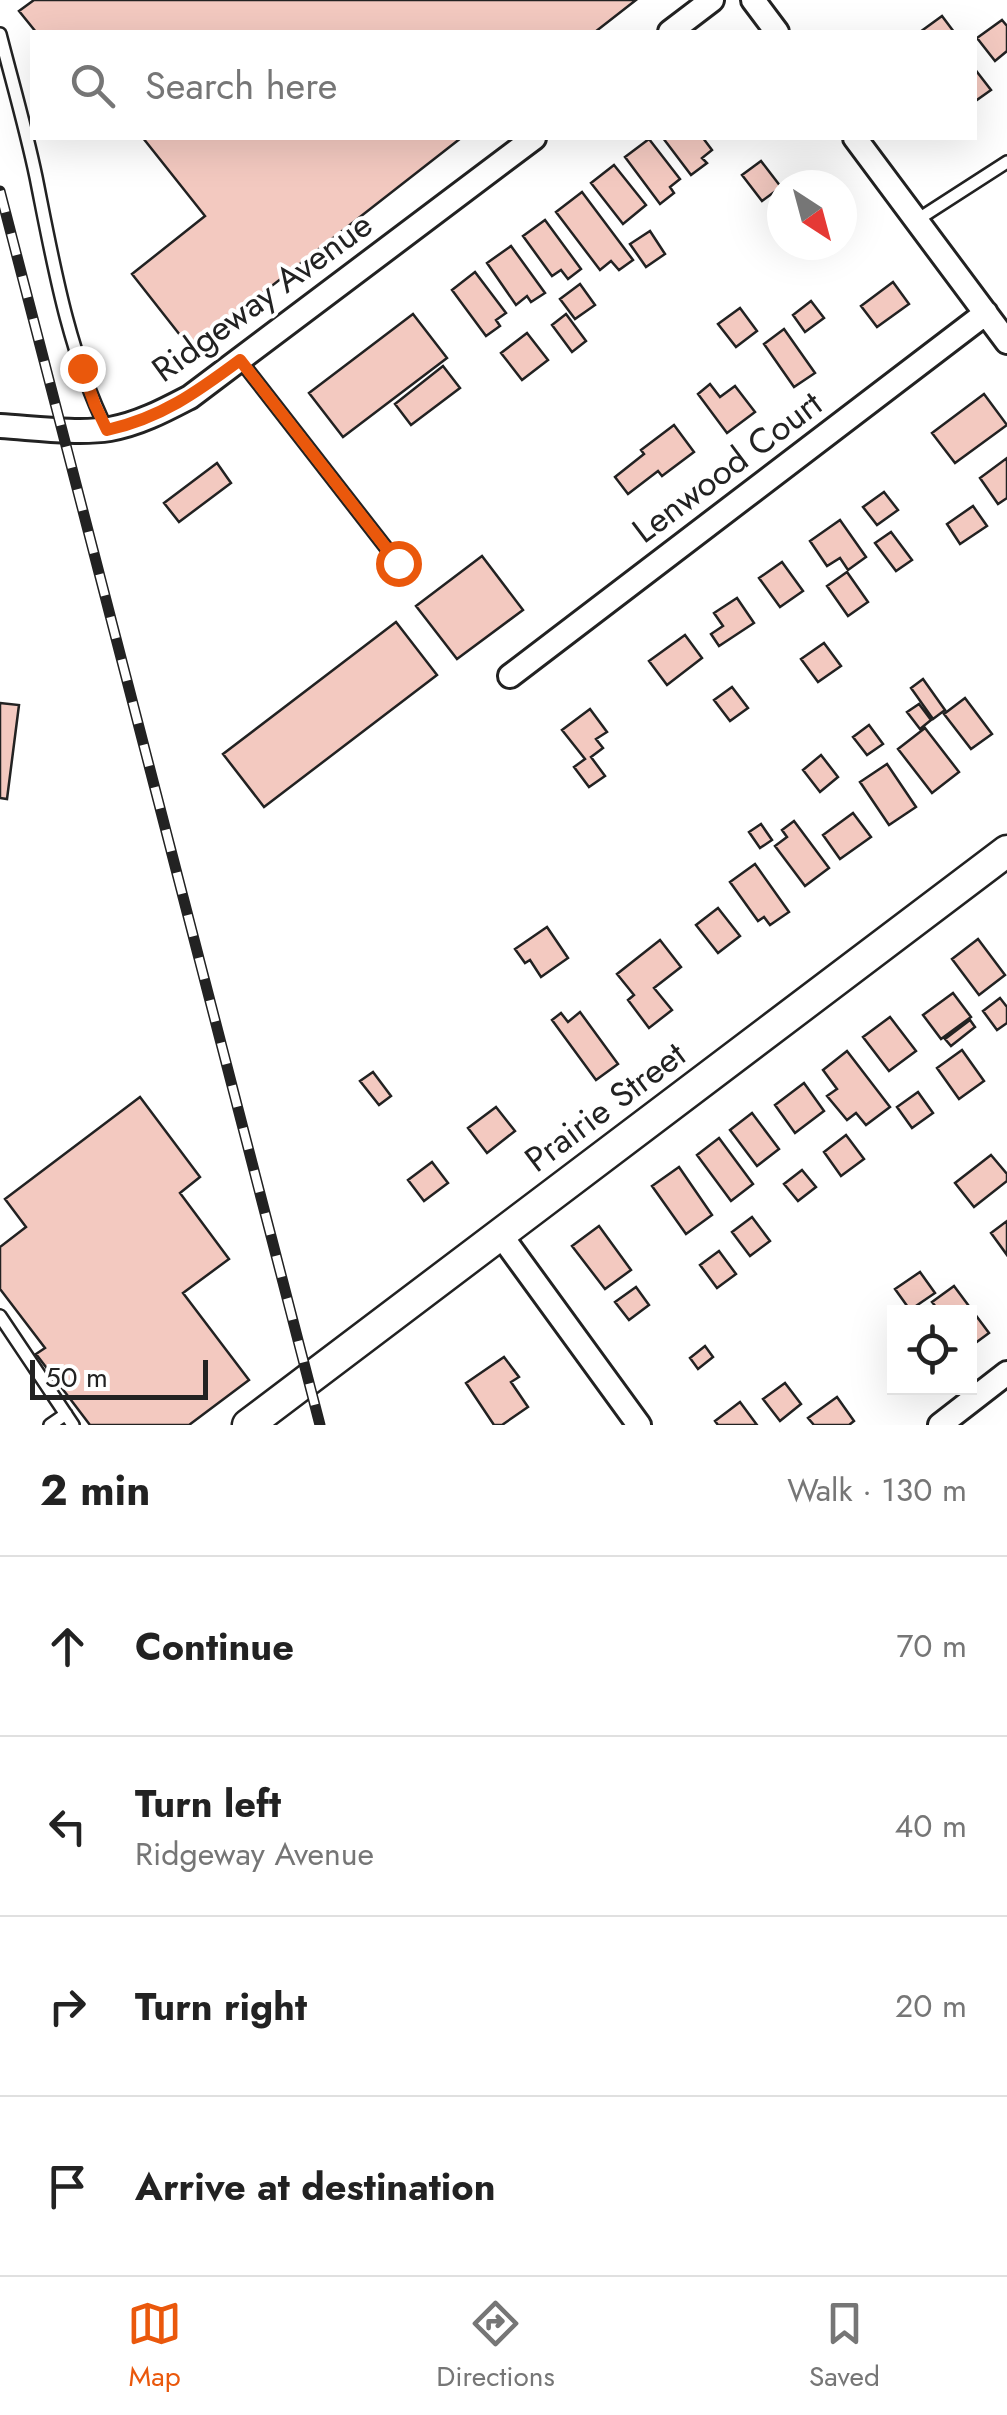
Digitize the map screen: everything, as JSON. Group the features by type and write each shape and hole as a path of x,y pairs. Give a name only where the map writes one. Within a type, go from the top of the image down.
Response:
{"street":[{"path":"673,30 712,0"},
{"path":"753,0 776,30"},
{"name":"Ridgeway Avenue","path":"0,426 107,430 159,414 190,397 531,140"},
{"path":"857,140 1007,342"},
{"name":"Lenwood Court","path":"510,676 986,313"},
{"name":"Prairie Street","path":"248,1425 1007,851"},
{"path":"500,1234 639,1425"},
{"path":"940,1425 1007,1373"}],"lane":[{"path":"0,34 35,172 54,269 82,368 107,430"},
{"path":"917,220 1007,162"},
{"path":"240,360 398,563"},
{"path":"0,1316 70,1420 50,1425"}],"building":[{"path":"34,0 636,0 598,30 34,30 19,11"},
{"path":"942,16 952,30 923,30"},
{"path":"1002,20 1007,26 1007,51 995,61 977,38"},
{"path":"977,72 991,90 977,100"},
{"path":"145,140 458,140 191,349 132,274 205,216"},
{"path":"650,140 680,179 670,187 674,193 660,204 625,157"},
{"path":"665,140 704,140 712,150 702,158 707,163 691,175"},
{"path":"761,161 768,170 767,197 762,201 742,175"},
{"path":"614,165 646,205 623,224 591,183"},
{"path":"582,192 633,260 619,270 611,261 600,270 556,212"},
{"path":"545,220 581,269 568,279 561,270 552,276 523,236"},
{"path":"650,231 665,254 646,267 630,244"},
{"path":"511,246 545,293 531,302 527,296 516,305 487,263"},
{"path":"475,272 506,313 496,320 500,326 486,336 452,290"},
{"path":"893,282 909,304 877,327 861,306"},
{"path":"580,284 595,305 575,319 560,299"},
{"path":"811,301 824,318 805,332 793,315"},
{"path":"740,308 757,331 736,347 718,324"},
{"path":"413,314 447,358 343,437 309,393"},
{"path":"566,314 586,341 572,352 552,325"},
{"path":"784,329 815,373 794,387 764,344"},
{"path":"527,333 548,360 522,380 501,353"},
{"path":"443,366 460,388 411,425 395,404"},
{"path":"710,384 720,397 735,386 755,412 727,433 698,394"},
{"path":"984,394 1007,425 955,463 932,433"},
{"path":"674,425 694,452 662,476 658,471 628,494 615,477 644,454 641,450"},
{"path":"1007,458 1007,498 998,504 980,478"},
{"path":"217,463 231,483 179,522 164,503"},
{"path":"884,492 898,510 877,525 863,507"},
{"path":"973,506 987,526 960,544 947,524"},
{"path":"840,520 866,557 848,570 840,558 827,566 810,541"},
{"path":"891,532 912,560 896,571 875,543"},
{"path":"482,556 523,610 457,659 416,606"},
{"path":"782,562 803,591 780,607 759,578"},
{"path":"847,572 868,602 848,616 827,586"},
{"path":"737,598 754,623 719,646 711,634 723,626 714,613"},
{"path":"396,622 437,675 264,807 223,754"},
{"path":"685,635 702,658 667,685 649,661"},
{"path":"824,643 841,666 818,682 801,659"},
{"path":"923,679 945,710 933,719 911,688"},
{"path":"732,687 748,708 730,721 714,700"},
{"path":"965,698 992,734 971,749 944,714"},
{"path":"0,703 19,705 7,799 0,798"},
{"path":"919,704 931,720 920,729 907,712"},
{"path":"590,709 607,732 596,739 603,748 591,757 605,776 589,787 574,767 585,759 562,730"},
{"path":"869,725 883,744 867,755 853,737"},
{"path":"925,728 959,772 932,793 898,749"},
{"path":"821,755 838,777 820,792 803,770"},
{"path":"887,764 916,807 889,825 860,782"},
{"path":"853,813 871,837 840,859 823,835"},
{"path":"794,821 829,868 805,886 775,846 787,837 782,830"},
{"path":"761,824 772,840 760,848 749,832"},
{"path":"755,864 789,912 770,925 764,917 758,921 730,882"},
{"path":"718,908 740,936 718,953 696,925"},
{"path":"547,927 568,958 541,977 530,960 525,963 515,949"},
{"path":"978,939 1005,975 979,995 952,959"},
{"path":"660,940 681,967 654,988 672,1010 649,1028 628,1000 634,995 617,974"},
{"path":"953,993 971,1017 941,1039 923,1015"},
{"path":"1000,998 1007,1007 1007,1023 997,1030 983,1011"},
{"path":"580,1012 618,1064 596,1080 552,1020 561,1013 568,1022"},
{"path":"890,1017 916,1051 889,1071 863,1037"},
{"path":"970,1020 975,1027 951,1046 945,1039"},
{"path":"962,1050 984,1081 959,1099 937,1068"},
{"path":"847,1051 890,1107 866,1125 856,1113 847,1120 827,1096 837,1089 823,1070"},
{"path":"373,1072 391,1096 379,1105 360,1081"},
{"path":"804,1083 824,1111 795,1133 775,1105"},
{"path":"918,1092 933,1113 912,1128 897,1107"},
{"path":"140,1097 200,1177 180,1193 229,1259 183,1293 249,1380 189,1425 90,1425 36,1354 45,1348 0,1289 0,1247 26,1227 5,1199"},
{"path":"496,1107 515,1131 487,1153 468,1128"},
{"path":"752,1113 779,1149 757,1166 730,1130"},
{"path":"846,1135 864,1159 841,1176 824,1152"},
{"path":"719,1138 753,1184 731,1201 697,1155"},
{"path":"991,1155 1007,1174 1007,1181 974,1207 955,1183"},
{"path":"432,1162 448,1183 424,1201 408,1180"},
{"path":"679,1167 712,1215 686,1234 652,1186"},
{"path":"802,1170 816,1187 798,1201 784,1184"},
{"path":"752,1217 770,1241 750,1256 732,1232"},
{"path":"1007,1221 1007,1255 991,1233"},
{"path":"599,1226 631,1270 605,1289 572,1246"},
{"path":"719,1251 736,1274 717,1288 700,1265"},
{"path":"920,1272 935,1293 917,1305 906,1305 895,1289"},
{"path":"954,1286 968,1305 934,1305 932,1302"},
{"path":"636,1287 649,1305 629,1320 615,1302"},
{"path":"977,1317 989,1333 977,1342"},
{"path":"705,1346 713,1357 698,1369 690,1358"},
{"path":"504,1357 519,1377 511,1382 528,1407 502,1425 494,1425 466,1383"},
{"path":"785,1383 801,1404 780,1421 763,1399"},
{"path":"837,1397 854,1421 849,1425 814,1425 808,1418"},
{"path":"740,1402 757,1425 718,1425 715,1421"}],"railway":[{"path":"0,191 320,1425"}],"route":[{"path":"82,368 107,430 159,414 190,397 240,360 398,563"}]}
